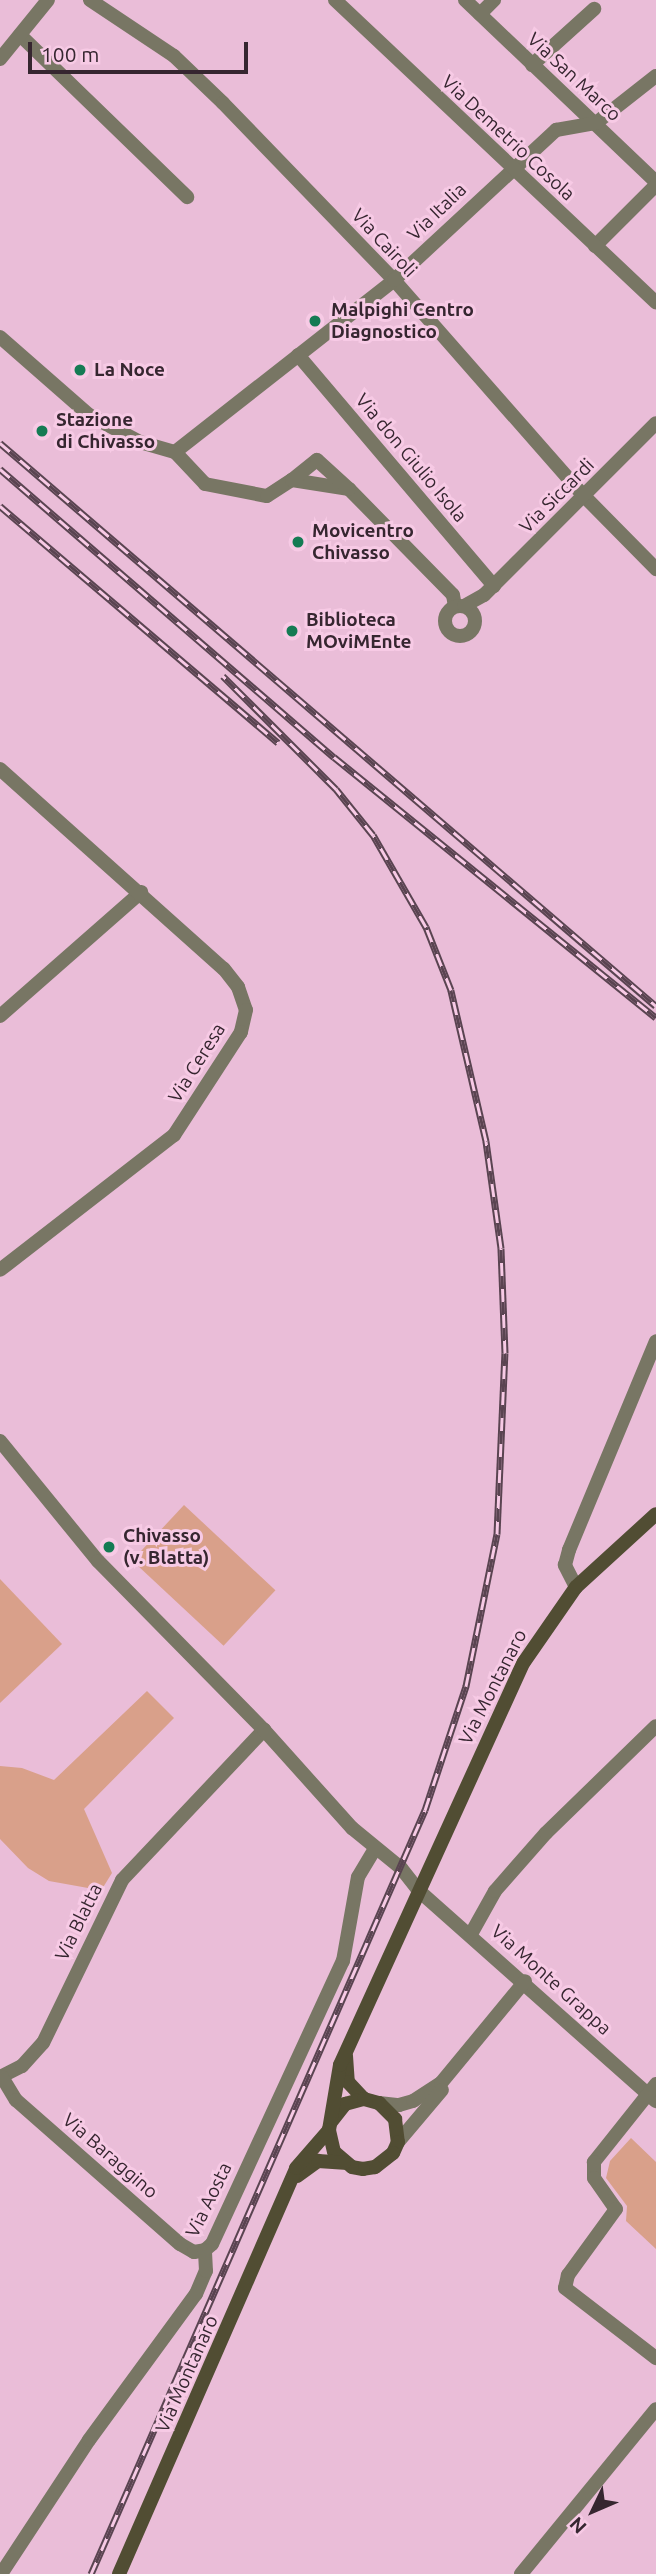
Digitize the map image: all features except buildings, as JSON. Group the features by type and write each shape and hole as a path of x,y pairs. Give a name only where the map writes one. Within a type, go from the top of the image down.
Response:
{"main road":[{"name":"Via Montanaro","path":"119,2574 296,2168 330,2126 334,2082 418,1890 524,1662 576,1587 656,1514"},
{"path":"346,2054 348,2082 364,2099"},
{"path":"364,2099 379,2103 395,2119 398,2142 393,2153 375,2167 345,2163 334,2152 330,2126 345,2104 364,2099"},
{"name":"Via Montanaro","path":"288,2189 309,2164 329,2160 345,2163"}],"street":[{"path":"0,58 48,0"},
{"name":"Via Cairoli","path":"90,0 174,56 394,280 584,496 656,569"},
{"name":"Via Demetrio Cosola","path":"335,0 656,302"},
{"name":"Via San Marco","path":"465,0 596,123 656,184"},
{"path":"480,14 494,0"},
{"path":"532,65 594,9"},
{"path":"20,35 187,197"},
{"path":"596,123 656,76"},
{"name":"Via Italia","path":"175,452 394,280 511,168 556,130 596,123"},
{"path":"595,246 656,184"},
{"path":"0,337 89,415 139,442 175,452 205,484 267,496 317,460 349,489"},
{"name":"Via don Giulio Isola","path":"298,355 489,590"},
{"name":"Via Siccardi","path":"349,489 465,609 489,590 656,423"},
{"path":"292,480 349,489"},
{"name":"Via Ceresa","path":"0,769 141,892 238,987 246,1010 241,1032 173,1135 0,1270"},
{"path":"0,1016 141,892"},
{"path":"576,1587 565,1564 569,1550 656,1341"},
{"path":"0,1441 108,1572 264,1730 375,1849 401,1868 418,1890"},
{"path":"471,1934 495,1891 546,1833 656,1726"},
{"name":"Via Blatta","path":"1,2077 22,2066 43,2043 121,1880 264,1730"},
{"name":"Via Aosta","path":"1,2574 100,2424 196,2294 206,2271 205,2250 212,2244 343,1961 358,1877 375,1849"},
{"name":"Via Monte Grappa","path":"418,1890 653,2092"},
{"path":"398,2142 525,1981"},
{"path":"379,2103 399,2105 413,2101 457,2068"},
{"name":"Via Baraggino","path":"1,2077 16,2099 180,2244 194,2252 205,2250"},
{"path":"653,2092 594,2162 594,2178 616,2209 568,2275 565,2288 656,2358"},
{"path":"521,2574 656,2409"}],"shaded area":[{"path":"184,1505 275,1590 224,1646 132,1561"},
{"path":"0,1579 62,1644 0,1703"},
{"path":"147,1691 174,1718 84,1809 112,1873 97,1897 88,1888 49,1881 28,1868 0,1839 0,1766 22,1768 54,1780"},
{"path":"631,2138 656,2162 656,2249 626,2221 627,2206 606,2178 610,2161"}],"railway":[{"path":"0,443 656,1006"},
{"path":"0,469 334,757 656,1018"},
{"path":"0,506 278,743"},
{"path":"91,2574 425,1810 466,1686 497,1534 505,1353 501,1248 486,1141 451,990 426,927 373,835 336,789 223,676"}],"place":[{"name":"Malpighi Centro Diagnostico","path":"315,321"},
{"name":"La Noce","path":"80,370"},
{"name":"Stazione di Chivasso","path":"42,431"},
{"name":"Movicentro Chivasso","path":"298,542"},
{"name":"Biblioteca MOviMEnte","path":"292,631"},
{"name":"Chivasso (v. Blatta)","path":"109,1547"}]}
